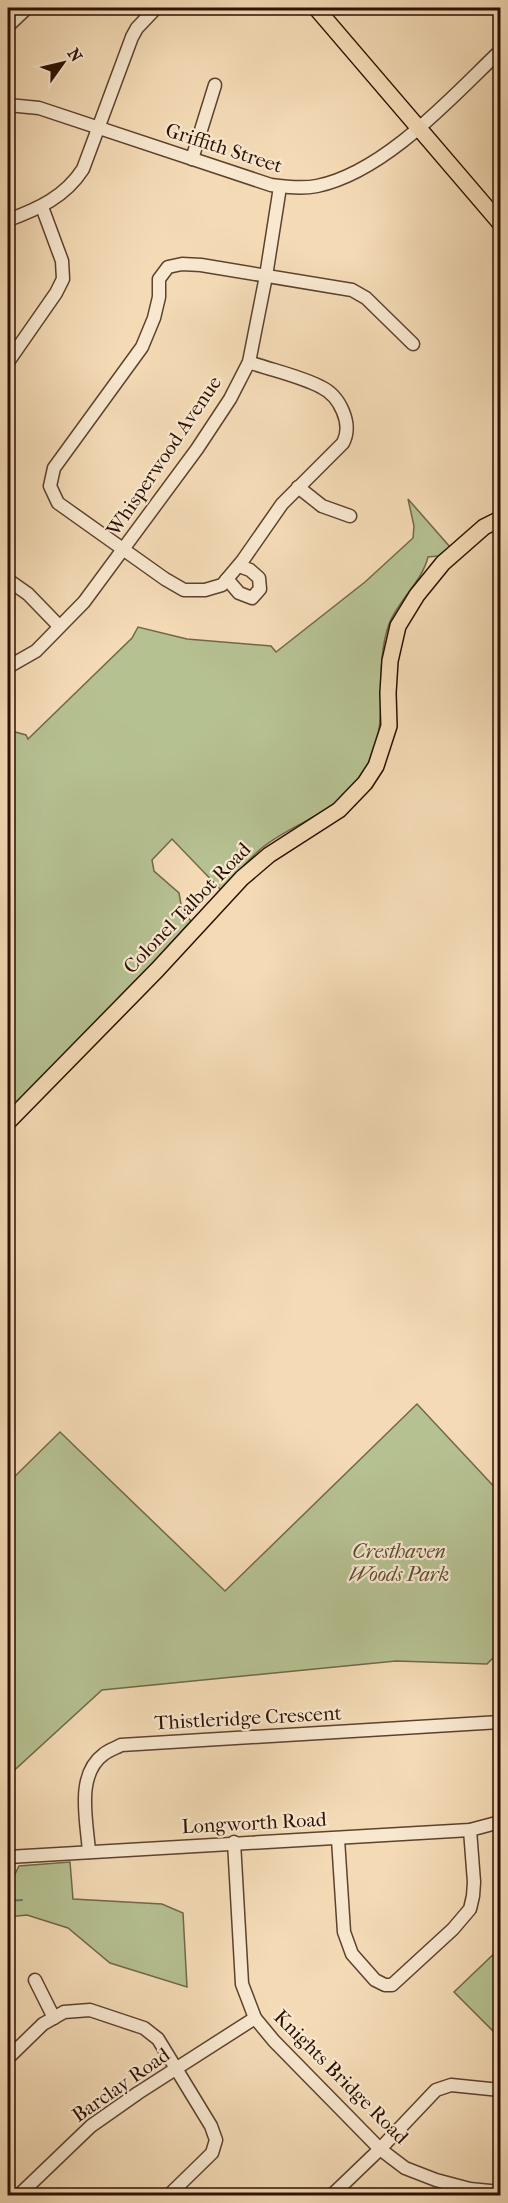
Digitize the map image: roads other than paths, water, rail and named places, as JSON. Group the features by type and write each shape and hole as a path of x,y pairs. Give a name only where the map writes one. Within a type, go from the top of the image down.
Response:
{"main road":[{"path":"316,8 501,223"},
{"name":"Colonel Talbot Road","path":"8,1122 157,970 242,878 268,855 339,810 365,783 376,766 389,726 390,662 398,626 417,595 443,563 483,527 501,519"}],"street":[{"path":"8,26 27,8"},
{"path":"8,220 42,207 74,184 83,169 136,28 156,8"},
{"name":"Griffith Street","path":"8,105 39,108 280,187 317,186 348,175 374,160 419,128 500,53"},
{"path":"192,159 215,85"},
{"name":"Whisperwood Avenue","path":"8,667 36,651 84,602 197,449 230,399 249,362 280,187"},
{"path":"8,362 56,293 63,279 62,261 42,207"},
{"path":"249,362 322,387 336,400 346,420 347,435 343,443 282,504 239,566 222,585 214,588 184,590 57,503 50,486 54,468 142,347 154,318 159,297 159,279 168,267 182,264 201,265 352,290 366,298 413,344"},
{"path":"298,487 322,506 350,516"},
{"path":"227,579 239,593 252,598 260,589 259,578 250,570 239,566"},
{"path":"8,580 28,594 59,626"},
{"name":"Thistleridge Crescent","path":"89,1852 85,1785 90,1769 104,1754 121,1745 501,1722"},
{"name":"Longworth Road","path":"8,1857 470,1830 501,1822"},
{"path":"338,1839 344,1932 352,1954 375,1980 385,1985 392,1984 453,1929 470,1909 474,1882 470,1830"},
{"name":"Knights Bridge Road","path":"234,1842 242,1984 255,2018 274,2041 380,2149 405,2168 436,2180 470,2189 501,2192"},
{"path":"35,1980 54,2018"},
{"path":"8,2058 43,2024 64,2012 90,2010 144,2028 158,2039 211,2126 216,2140 212,2153 168,2196"},
{"name":"Barclay Road","path":"18,2196 91,2126 255,2018"},
{"path":"331,2196 436,2090 451,2085 501,2090"}],"waterway":[{"path":"8,1901 22,1900"}],"park label":[{"name":"Cresthaven Woods Park","path":"399,1562"}]}
